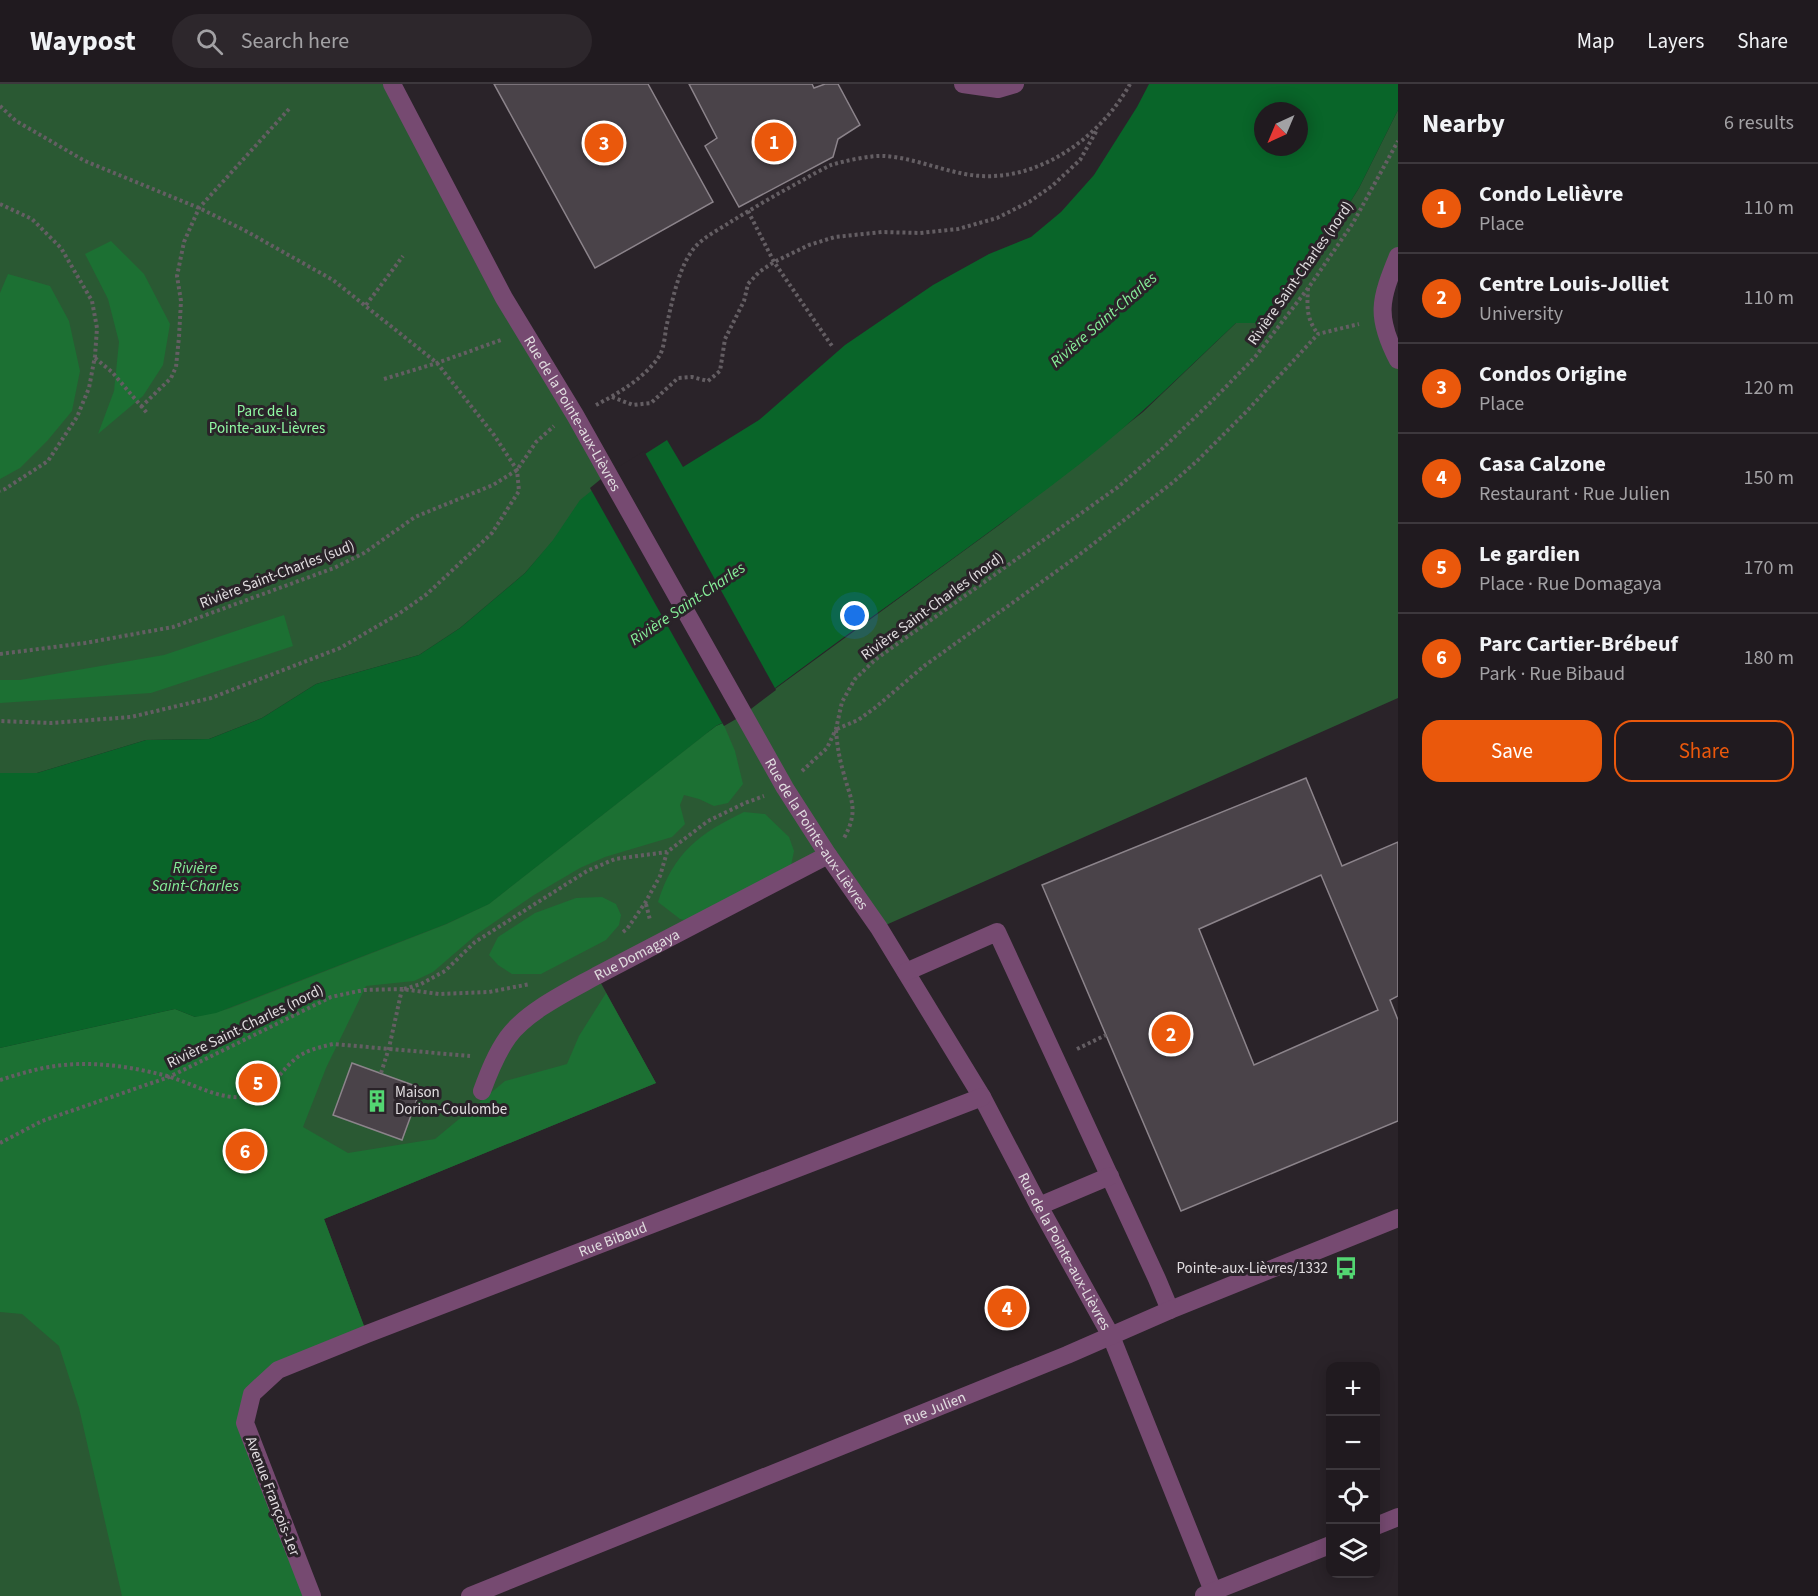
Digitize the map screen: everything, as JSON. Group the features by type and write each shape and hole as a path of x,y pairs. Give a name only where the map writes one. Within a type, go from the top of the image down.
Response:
{"street":[{"name":"Rue de la Pointe-aux-Lièvres","path":"392,84 504,298 575,415 785,788 879,928 982,1096 1039,1206 1111,1336 1211,1595"},
{"path":"963,84 998,88 1015,84"},
{"path":"1398,256 1384,288 1382,318 1389,342 1398,360"},
{"name":"Rue Domagaya","path":"482,1091 495,1058 510,1035 531,1015 572,989 828,855"},
{"path":"906,972 997,932 1170,1310"},
{"name":"Rue Bibaud","path":"252,1394 278,1370 982,1096"},
{"path":"1039,1206 1110,1176"},
{"name":"Rue Julien","path":"470,1596 1398,1218"},
{"name":"Avenue François-1er","path":"252,1394 245,1424 312,1596"},
{"path":"1380,1524 1398,1517"},
{"path":"1211,1595 1326,1547"}],"path":[{"path":"599,403 629,385 650,367 661,353 682,270 695,248 711,234 831,166 884,156 967,175 999,176 1027,169 1072,149 1098,127 1124,96 1130,84"},
{"path":"0,106 16,121 85,161 199,208 244,230 333,280 437,363 494,435 518,470 519,491 492,533 427,594 399,614 340,648 211,698 130,717 51,723 0,722"},
{"path":"141,406 171,378 176,367 181,301 177,276 184,242 199,208 289,109"},
{"path":"612,397 633,405 651,402 678,378 692,377 708,381 720,370 725,339 744,301 747,284 774,262 809,244 835,237 882,232 920,233 958,229 997,218 1029,202 1052,186 1080,160 1098,127"},
{"name":"Rivière Saint-Charles (nord)","path":"667,852 708,821 745,802 785,788 827,748 836,729 842,702 855,679 876,659 1118,487 1163,448 1255,357 1353,223 1398,141"},
{"path":"0,204 32,219 61,248 92,301 97,328 95,358 89,388 77,417 48,461 0,491"},
{"path":"748,212 774,262 831,346"},
{"path":"366,305 403,256"},
{"path":"1308,287 1307,311 1312,327 1318,334"},
{"path":"828,855 842,842 853,816 852,797 843,774 836,729 858,720 924,666 1075,558 1172,483 1238,420 1318,334 1382,318"},
{"path":"384,379 437,363 524,331"},
{"path":"95,358 112,372 147,413"},
{"name":"Rivière Saint-Charles (sud)","path":"0,654 85,643 173,627 334,568 364,553 416,517 493,485 518,470 536,442 550,428 558,424"},
{"path":"381,1073 402,989 422,984 445,972 475,942 587,871 615,859 667,852 660,876 645,903 627,929 619,935"},
{"name":"Rivière Saint-Charles (nord)","path":"0,1143 42,1121 169,1077 331,997 364,990 402,989 439,994 489,992 531,984"},
{"path":"1055,1058 1106,1035"},
{"path":"0,1080 49,1067 84,1064 120,1066 169,1077 199,1089 244,1098 258,1095 270,1086 298,1057 315,1047 333,1044 495,1058"}],"green space":[{"name":"Parc de la Pointe-aux-Lièvres","path":"0,84 392,84 609,477 525,573 460,628 419,655 316,684 262,718 209,739 146,740 37,773 0,773"},
{"path":"1398,110 1398,256 1384,288 1398,360 1398,698 879,928 828,855 597,976 656,1083 324,1219 367,1334 278,1370 252,1394 245,1423 312,1596 0,1596 0,1048 175,1009 195,1017 742,713 1002,523 1143,412 1236,323 1264,323 1317,255 1359,188"}],"shaded area":[{"path":"111,241 144,274 170,324 163,365 143,396 98,434 114,391 119,342 108,299 85,254"},
{"path":"8,274 50,286 69,321 80,371 72,411 48,440 20,468 0,479 0,293"},
{"path":"284,615 293,646 151,693 0,703 0,680 20,680 164,655"},
{"path":"723,723 735,751 743,784 728,803 714,806 684,795 680,805 685,824 672,837 605,857 580,868 534,895 477,934 433,972 414,981 366,986 326,1068 303,1127 348,1153 435,1139 505,1081 567,1064 579,1036 606,993 656,1083 324,1219 367,1334 278,1370 252,1394 245,1423 312,1596 122,1596 79,1408 59,1346 22,1314 0,1312 0,1048 175,1009 195,1017 228,1009 447,924 489,904 716,726"},
{"path":"744,812 765,814 789,837 794,851 791,866 696,923 680,919 658,902 672,870 690,846 701,837"},
{"path":"602,897 616,904 621,915 619,925 606,940 541,974 512,974 498,965 489,955 498,937 535,913 576,898"}],"water":[{"name":"Rivière Saint-Charles","path":"1149,84 1398,84 1398,110 1359,188 1317,255 1264,323 1236,323 1141,412 1081,463 742,713 716,726 489,904 446,924 216,1013 195,1017 175,1009 0,1048 0,773 37,773 146,740 209,739 262,718 316,684 419,655 460,628 525,573 553,540 580,500 609,477 667,440 683,467 759,420 845,345 933,285 989,254 1031,237 1061,212 1094,175"}],"pier":[{"path":"644,451 776,690 724,726 590,488 607,474"}],"building":[{"path":"494,84 648,84 713,202 595,268"},
{"path":"689,84 812,84 814,88 825,84 838,84 860,125 838,139 833,157 739,207 705,146 717,138"},
{"path":"1306,778 1342,866 1398,842 1398,996 1390,1000 1398,1020 1398,1121 1181,1211 1042,885","holes":["1321,875 1378,1010 1254,1065 1199,929"]},
{"name":"Maison Dorion-Coulombe","path":"352,1063 421,1088 402,1140 333,1115"}],"place":[{"name":"Condo Lelièvre","path":"774,142"},
{"name":"Condos Origine","path":"604,143"},
{"name":"Centre Louis-Jolliet","path":"1171,1034"},
{"name":"Le gardien","path":"258,1083"},
{"name":"Maison Dorion-Coulombe","path":"377,1101"},
{"name":"Parc Cartier-Brébeuf","path":"245,1151"},
{"name":"Pointe-aux-Lièvres/1332","path":"1346,1268"},
{"name":"Casa Calzone","path":"1007,1308"}]}
